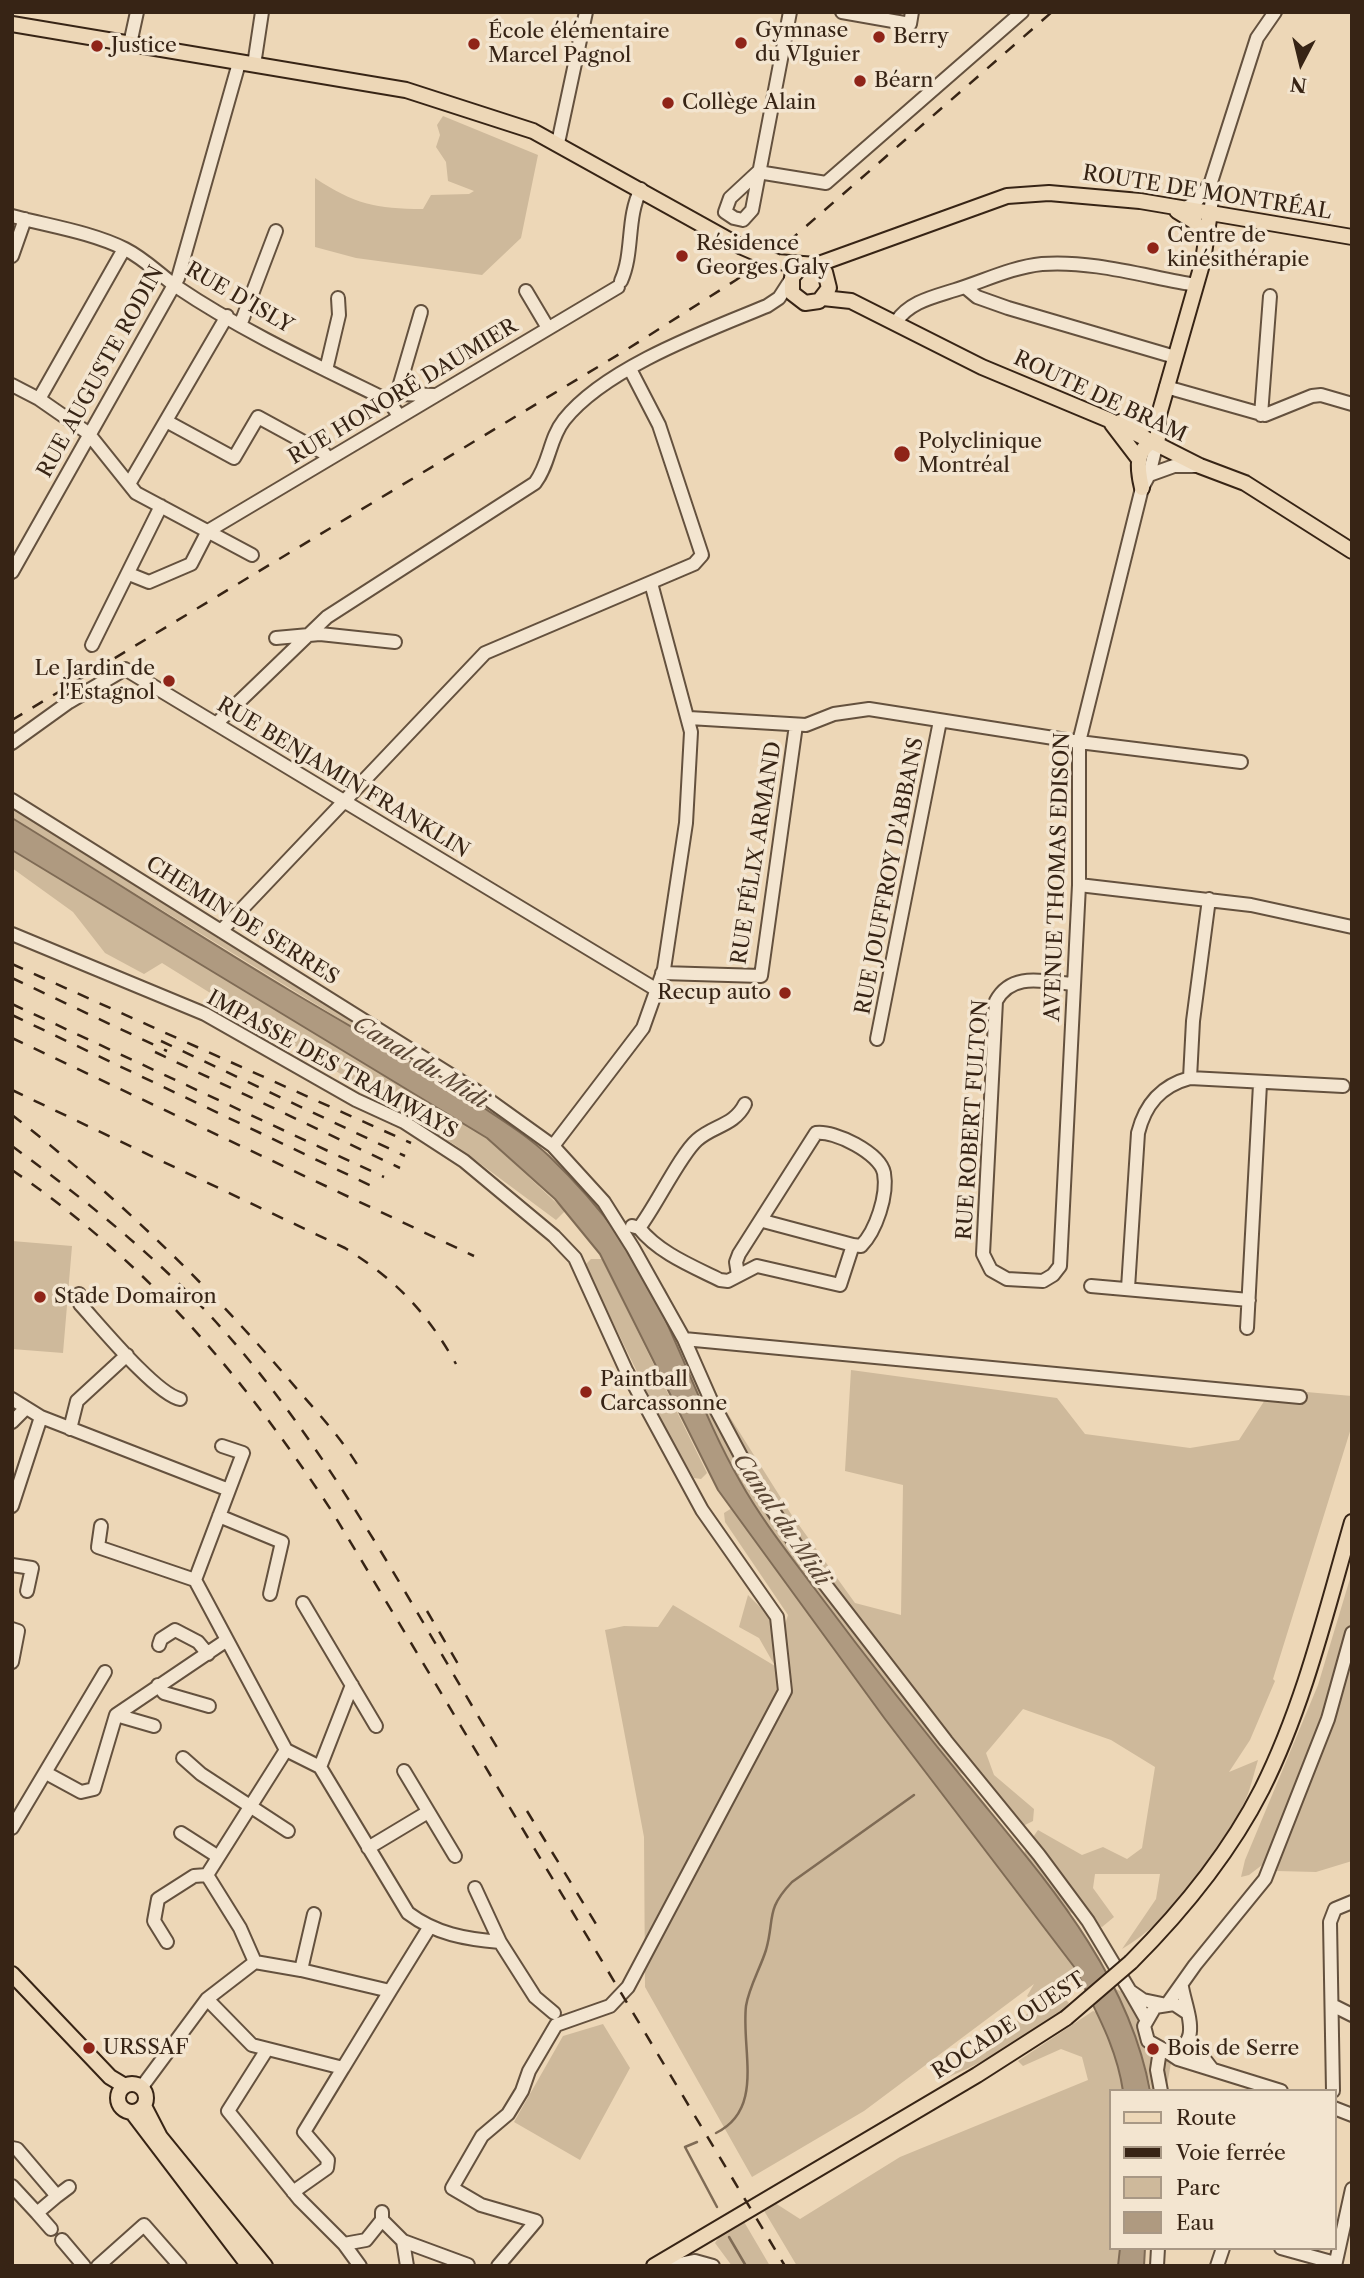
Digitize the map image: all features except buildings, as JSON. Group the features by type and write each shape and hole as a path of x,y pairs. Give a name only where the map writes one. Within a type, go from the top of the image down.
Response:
{"main road":[{"path":"12,24 406,90 525,128 558,143 740,246 800,272 828,277 829,288 823,298 815,303 801,302 792,293 800,272"},
{"name":"ROUTE DE MONTRÉAL","path":"800,272 1007,196 1088,194 1352,237"},
{"path":"1176,208 1195,222 1206,242"},
{"path":"1138,458 1154,442 1166,387 1196,285 1210,212"},
{"path":"1206,242 1234,217"},
{"name":"ROUTE DE BRAM","path":"823,298 851,301 982,367 1109,420 1200,466 1245,483 1290,509 1352,551"},
{"path":"1109,420 1144,426 1158,418"},
{"path":"1109,420 1138,458 1146,481"},
{"path":"1154,442 1215,464 1245,483"},
{"name":"ROCADE OUEST","path":"654,2266 1009,2056 1066,2018 1131,1962 1162,1931 1211,1870 1262,1789 1303,1689 1352,1522"},
{"path":"12,1974 122,2090 123,2109 138,2109"},
{"path":"15,1988 122,2090 141,2088 146,2096 138,2109"},
{"path":"138,2109 249,2266"},
{"path":"138,2109 265,2266"}],"street":[{"path":"130,44 137,12"},
{"path":"254,65 262,12"},
{"path":"558,143 586,12"},
{"path":"790,12 758,172 826,183 1022,12"},
{"path":"842,12 910,24 912,12"},
{"path":"1210,212 1212,188 1257,38 1275,12"},
{"name":"RUE AUGUSTE RODIN","path":"12,572 88,433 175,285 239,62"},
{"path":"1176,208 1199,199 1212,188"},
{"path":"1212,188 1234,217"},
{"name":"RUE HONORÉ DAUMIER","path":"208,531 548,328 603,298 619,284 627,268 633,210 640,189"},
{"path":"12,256 19,218"},
{"name":"RUE D'ISLY","path":"19,218 94,237 124,248 162,272 175,285 227,316 326,370 393,398 400,416"},
{"path":"241,323 276,231"},
{"path":"38,399 124,248"},
{"path":"896,322 904,310 940,295 1007,272 1042,264 1081,266 1196,285"},
{"path":"217,723 306,634 327,617 523,493 542,473 551,443 563,422 593,391 630,369 767,306 779,298 800,272"},
{"path":"965,287 977,296 1008,308 1175,357"},
{"path":"526,291 548,328"},
{"path":"1261,415 1269,296"},
{"path":"326,370 339,315 338,298"},
{"path":"767,306 801,302"},
{"path":"421,312 393,398 435,395"},
{"path":"129,484 227,316"},
{"path":"221,931 485,653 694,564 702,555 663,436 630,369"},
{"path":"12,385 88,433 136,493 252,555"},
{"path":"1166,387 1261,415 1269,415 1321,395 1352,404"},
{"path":"166,421 234,458 258,417 324,453 328,459"},
{"name":"AVENUE THOMAS EDISON","path":"1043,1281 1053,1275 1060,1266 1062,1246 1079,885 1079,742 1154,442"},
{"path":"1146,481 1174,466 1200,466"},
{"path":"92,645 162,506"},
{"path":"129,574 149,582 191,564 208,531"},
{"path":"552,1146 643,1028 662,973 686,823 689,718 651,583"},
{"path":"276,638 306,634 395,642"},
{"name":"RUE BENJAMIN FRANKLIN","path":"12,743 69,702 125,669 657,989"},
{"path":"689,718 796,725 869,709 1079,742 1241,762"},
{"name":"RUE JOUFFROY D'ABBANS","path":"877,1040 940,721"},
{"name":"RUE FÉLIX ARMAND","path":"662,973 761,976 796,725"},
{"name":"CHEMIN DE SERRES","path":"12,800 475,1090 552,1146 604,1202 617,1222 684,1339 710,1398 758,1488 804,1557 1088,1921 1146,2019"},
{"path":"1079,885 1251,905 1352,927"},
{"path":"1190,1079 1193,1021 1209,900"},
{"name":"IMPASSE DES TRAMWAYS","path":"12,934 205,1014 356,1100 404,1122 464,1161 554,1236 575,1258 625,1370 702,1510 777,1617 785,1691 628,1987 610,2006 556,2025 508,2114 482,2136 452,2188 481,2205 536,2221 498,2266"},
{"name":"RUE ROBERT FULTON","path":"1043,1281 1007,1279 991,1270 982,1254 996,1001 1003,987 1017,982 1073,984"},
{"path":"1128,1288 1138,1133 1142,1115 1157,1094 1174,1082 1190,1079 1343,1086"},
{"path":"1247,1328 1260,1084"},
{"path":"639,1228 693,1143 732,1122 745,1104"},
{"path":"738,1275 736,1262 763,1220 773,1198 816,1133 827,1131 855,1144 877,1161 884,1172 879,1212 861,1246 763,1220"},
{"path":"617,1222 639,1228 647,1238 678,1259 720,1280 728,1281 757,1266 840,1285 853,1245"},
{"path":"1091,1286 1249,1300"},
{"path":"79,1294 80,1304 127,1354 169,1397 180,1399"},
{"path":"684,1339 1300,1397"},
{"path":"73,1430 77,1401 127,1354"},
{"path":"12,1399 41,1417 229,1490"},
{"path":"12,1422 26,1408"},
{"path":"12,1506 41,1417"},
{"path":"195,1580 243,1453 222,1446"},
{"path":"219,1516 282,1542 270,1594"},
{"path":"101,1526 98,1547 195,1580 286,1750 320,1767 408,1913 429,1928 468,1939 500,1942"},
{"path":"12,1565 32,1569 27,1591"},
{"path":"303,1603 376,1726"},
{"path":"12,1629 18,1630 12,1662"},
{"path":"159,1645 161,1639 174,1630 198,1642 208,1654"},
{"path":"1275,2089 1178,2059 1163,2051 1145,2034 1146,2019 1182,1987 1195,1965 1265,1879 1328,1719 1352,1633"},
{"path":"46,1773 81,1792 94,1789 116,1715 227,1640"},
{"path":"313,1649 327,1642"},
{"path":"12,1828 105,1672"},
{"path":"158,1685 164,1693 209,1706"},
{"path":"320,1767 352,1685"},
{"path":"116,1715 154,1726"},
{"path":"207,1875 286,1750"},
{"path":"183,1758 201,1774 251,1804 288,1831"},
{"path":"404,1771 455,1856"},
{"path":"368,1848 428,1812"},
{"path":"181,1833 217,1856"},
{"path":"167,1942 154,1921 158,1899 194,1876 207,1875"},
{"path":"207,1875 240,1928 255,1962"},
{"path":"475,1888 500,1942 535,1997 554,2013"},
{"path":"1333,2089 1334,2006 1330,1922 1335,1909 1352,1902"},
{"path":"302,1970 314,1914"},
{"path":"293,2192 327,2168 328,2160 304,2132 429,1928"},
{"path":"141,2088 207,1999 255,1962 390,1991"},
{"path":"1163,2051 1180,2049 1189,2039 1192,2025 1186,2012 1182,1987"},
{"path":"1130,1991 1143,2000 1186,2012"},
{"path":"207,1999 252,2045 343,2067"},
{"path":"1334,2006 1352,2015"},
{"path":"1189,2039 1213,2069"},
{"path":"266,2050 228,2111 293,2192 344,2244 360,2266"},
{"path":"1161,2089 1157,2070 1163,2051"},
{"path":"12,2148 17,2149 57,2196"},
{"path":"12,2186 51,2229"},
{"path":"37,2213 69,2187"},
{"path":"1288,2250 1335,2264 1352,2189"},
{"path":"344,2244 366,2240 382,2216 403,2241 468,2265"},
{"path":"98,2266 144,2225 180,2266"},
{"path":"62,2240 84,2266"},
{"path":"403,2241 407,2266"},
{"path":"670,2266 695,2261 713,2266"}],"green space":[{"path":"443,116 538,155 521,238 482,275 356,258 315,247 315,178 354,199 392,208 423,209 431,195 469,194 474,191 448,181 446,162 436,147 440,135 437,125"},
{"path":"12,804 463,1088 459,1092 12,818"},
{"path":"12,850 487,1138 565,1211 556,1220 455,1145 162,963 144,974 105,953 73,912 12,868"},
{"name":"Stade Domairon","path":"12,1241 72,1246 63,1353 12,1349"},
{"path":"591,1259 602,1259 707,1473 701,1479 694,1478 661,1421 585,1265"},
{"path":"647,1285 665,1288 718,1398 791,1514 855,1603 901,1615 903,1485 845,1471 851,1370 1057,1398 1085,1434 1190,1448 1239,1440 1272,1389 1352,1396 1352,1425 1273,1679 1275,1681 1250,1740 1229,1772 1258,1760 1247,1796 1223,1841 1193,1883 1159,1921 1140,1937 1122,1949 1156,1899 1160,1874 1095,1874 1093,1888 1114,1917 1102,1927 1067,1911 1024,1855 1026,1847 1038,1830 1082,1855 1103,1847 1127,1859 1142,1848 1155,1767 1111,1740 1023,1709 986,1753 994,1775 1034,1809 1033,1821 1015,1830 984,1789 956,1770 878,1675 762,1517 739,1480"},
{"path":"732,1508 885,1719 1075,1968 1080,1980 1075,1984 1066,1981 1031,1999 1027,1996 1034,1984 864,2111 752,2177 645,1987 644,1837 605,1630 624,1626 658,1627 673,1605 775,1666 759,1638 739,1627 748,1595 765,1612 785,1624 788,1615 725,1522 724,1513"},
{"path":"1352,1572 1352,1861 1316,1872 1277,1871 1278,1865 1266,1862 1249,1875 1241,1877 1245,1860 1318,1685"},
{"path":"1115,1989 1128,1994 1171,2063 1166,2089 1151,2089 1139,2045"},
{"path":"1064,1998 1069,2003 1048,2023 993,2056 946,2078 947,2069 1043,2003"},
{"path":"1093,2011 1100,2013 1113,2046 1123,2089 1108,2089 1108,2250 1120,2250 1118,2266 797,2266 763,2209 775,2203 800,2219 900,2157 1088,2080 1082,2057 1061,2049 1023,2066 1018,2061"},
{"path":"603,2024 630,2068 580,2160 514,2122 563,2036"},
{"path":"743,2220 770,2266 732,2266 715,2243 723,2231"}],"water":[{"path":"12,818 515,1128 558,1165 586,1195 619,1236 637,1264 668,1325 724,1451 766,1523 875,1668 1059,1898 1083,1934 1124,2009 1140,2049 1150,2089 1123,2089 1110,2042 1075,1968 885,1719 718,1490 600,1254 555,1199 487,1138 12,850"},
{"path":"1120,2250 1145,2250 1144,2266 1118,2266"}],"waterway":[{"path":"716,2133 731,2122 741,2109 746,2094 746,2006 766,1950 772,1915 778,1900 792,1882 914,1795"},
{"path":"697,2142 685,2147 717,2207"},
{"path":"729,2237 746,2266"}],"railway":[{"path":"12,720 626,350 736,280 788,242 1052,12"},
{"path":"12,964 411,1143"},
{"path":"12,978 167,1051"},
{"path":"12,1004 384,1177"},
{"path":"12,1015 378,1189"},
{"path":"12,1038 474,1256"},
{"path":"161,1041 405,1156"},
{"path":"155,1052 400,1168"},
{"path":"12,1090 345,1248 380,1272 408,1298 433,1328 456,1364"},
{"path":"12,1115 121,1206 189,1271 315,1410 361,1471"},
{"path":"12,1146 144,1251 193,1297 257,1371 333,1476 501,1754"},
{"path":"12,1170 61,1206 150,1284 228,1369 299,1463 333,1513 785,2266"},
{"path":"427,1611 461,1669"},
{"path":"527,1811 599,1929"}],"place":[{"name":"Berry","path":"879,37"},
{"name":"Gymnase du VIguier","path":"741,43"},
{"name":"École élémentaire Marcel Pagnol","path":"474,44"},
{"name":"Justice","path":"97,46"},
{"name":"Béarn","path":"860,81"},
{"name":"Collège Alain","path":"668,103"},
{"name":"Centre de kinésithérapie","path":"1153,248"},
{"name":"Résidence Georges Galy","path":"682,256"},
{"name":"Polyclinique Montréal","path":"902,454"},
{"name":"Le Jardin de l'Estagnol","path":"169,681"},
{"name":"Recup auto","path":"785,993"},
{"name":"Stade Domairon","path":"40,1297"},
{"name":"Paintball Carcassonne","path":"586,1392"},
{"name":"URSSAF","path":"89,2048"},
{"name":"Bois de Serre","path":"1153,2049"}],"water label":[{"name":"Canal du Midi","path":"420,1063"},
{"name":"Canal du Midi","path":"781,1520"}]}
